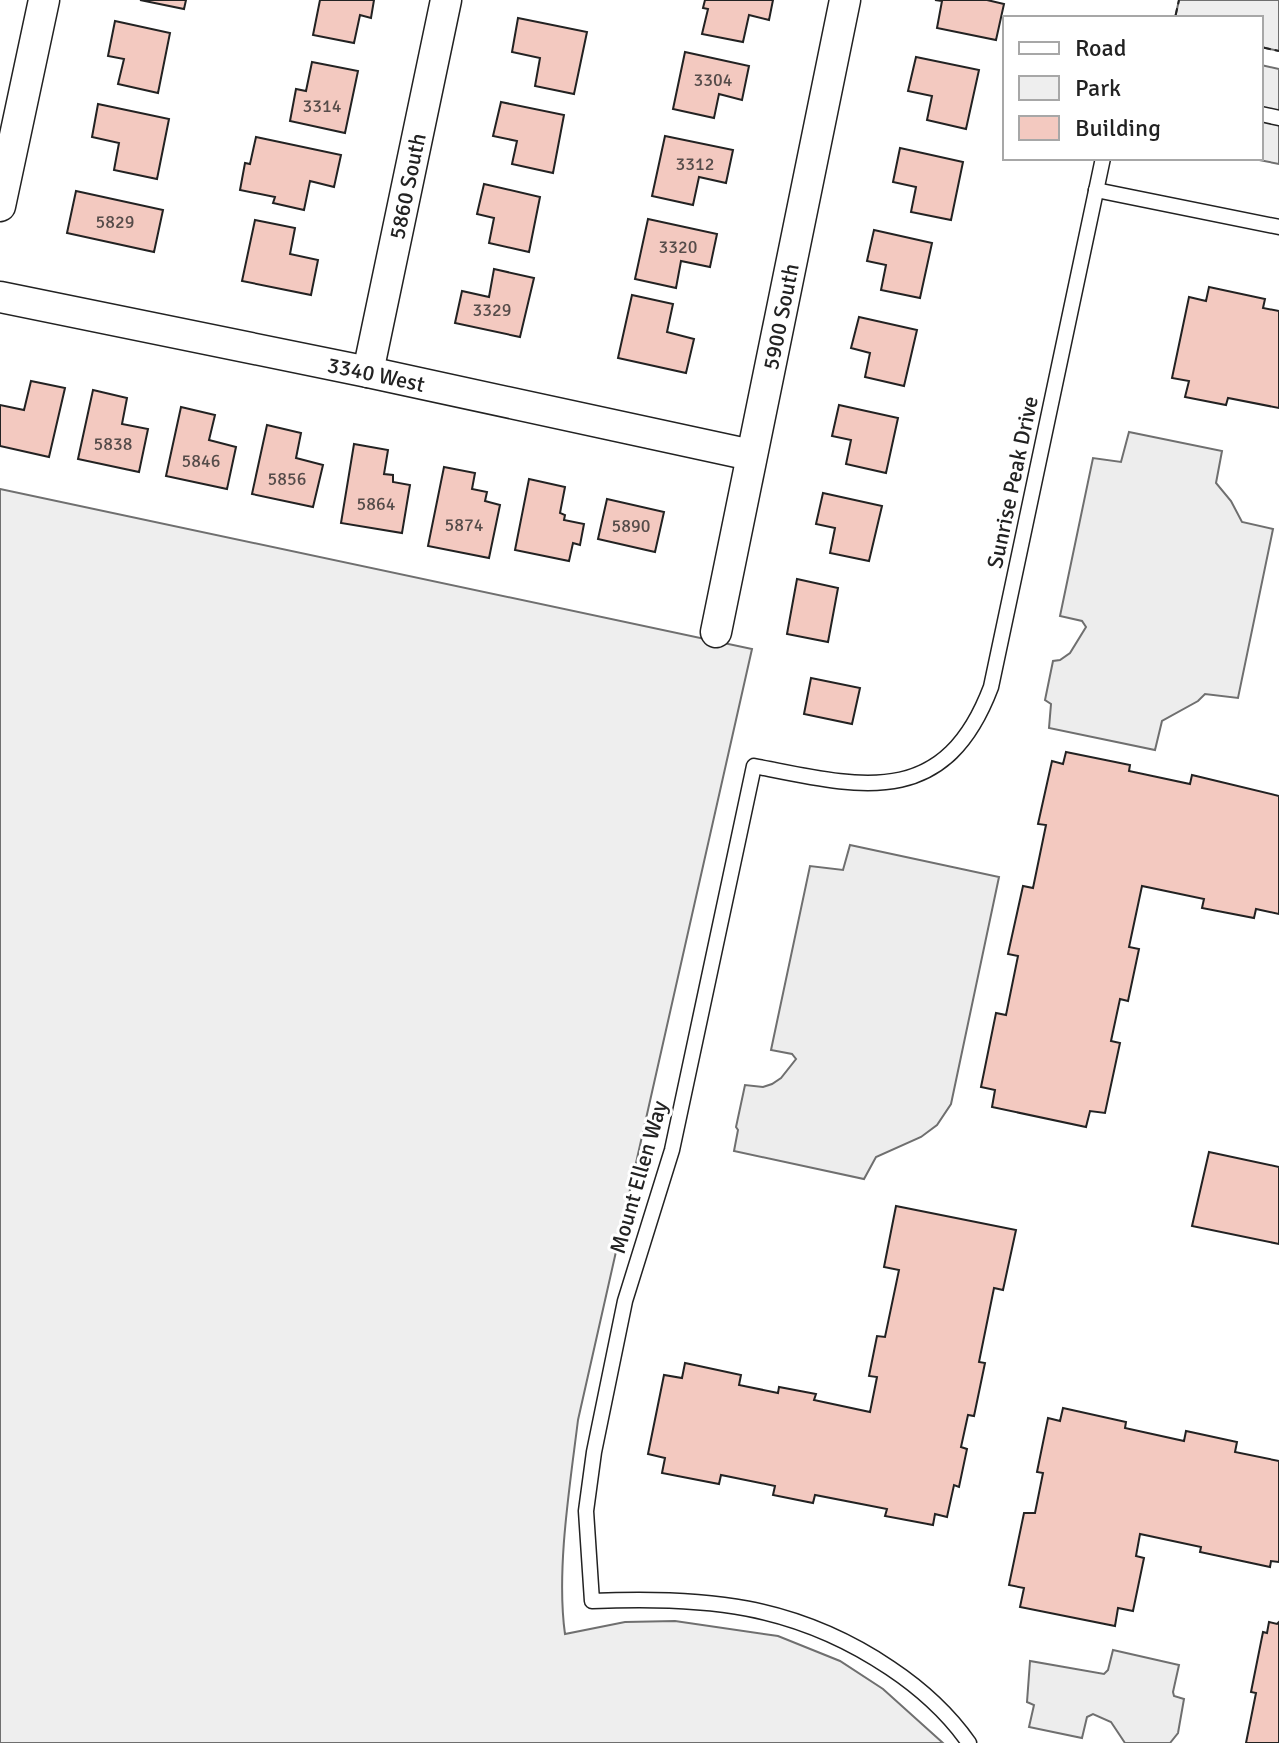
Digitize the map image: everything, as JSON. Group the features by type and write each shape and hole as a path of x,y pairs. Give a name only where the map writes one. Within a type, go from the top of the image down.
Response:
{"street":[{"path":"0,206 44,0"},
{"name":"5860 South","path":"368,372 446,0"},
{"name":"5900 South","path":"716,632 845,0"},
{"name":"3340 West","path":"0,297 751,455"}],"lane":[{"name":"Sunrise Peak Drive","path":"754,766 857,784 898,781 950,754 975,724 991,687 1103,160"},
{"path":"1096,190 1279,227"},
{"name":"Mount Ellen Way","path":"754,766 672,1150 625,1301 594,1452 586,1511 592,1601 645,1599 717,1602 751,1608 815,1627 852,1645 900,1675 931,1699 969,1743"}],"green space":[{"path":"1179,0 1279,0 1279,51 1263,47 1263,16 1175,16"},
{"path":"0,489 752,649 578,1420 563,1555 565,1634 625,1622 675,1621 778,1636 840,1661 883,1689 943,1743 0,1743"}],"shaded area":[{"path":"1263,65 1279,69 1279,164 1259,160 1263,160"},
{"path":"1129,432 1222,451 1216,483 1231,501 1242,522 1273,529 1238,698 1205,694 1162,721 1155,750 1049,728 1051,704 1045,700 1053,661 1070,653 1086,627 1082,621 1060,616 1093,458 1121,462"},
{"path":"850,845 999,877 951,1104 937,1125 921,1137 876,1157 864,1179 734,1151 745,1085 763,1087 772,1084 796,1059 792,1054 771,1050 810,866 843,870"},
{"path":"1113,1650 1179,1665 1173,1692 1174,1696 1184,1699 1178,1733 1170,1743 1125,1743 1111,1722 1093,1714 1087,1717 1082,1738 1029,1727 1034,1705 1027,1702 1030,1661 1104,1674"}],"building":[{"path":"140,0 186,0 184,9"},
{"path":"320,0 374,0 371,18 360,15 354,43 313,35"},
{"path":"705,0 773,0 769,20 749,15 743,42 702,34 708,9 703,8"},
{"path":"935,0 987,0 1004,4 996,40 937,28 942,1"},
{"path":"518,18 587,32 574,94 535,86 540,58 512,52"},
{"path":"115,21 170,33 158,93 118,84 124,59 108,56"},
{"path":"685,52 749,66 742,100 719,94 714,118 673,109"},
{"path":"916,57 979,70 966,129 927,120 932,96 908,91"},
{"path":"312,62 358,71 345,133 290,121 296,89 306,91"},
{"path":"501,102 564,115 553,173 512,164 517,141 493,136"},
{"path":"98,104 169,119 157,179 114,170 119,143 92,137"},
{"path":"665,136 733,150 726,183 699,177 693,205 652,196"},
{"path":"256,137 341,155 334,187 310,181 304,210 273,203 275,197 240,190 245,163 250,164"},
{"path":"900,148 963,162 951,220 911,212 916,187 893,182"},
{"path":"484,184 540,197 529,252 489,243 494,218 477,214"},
{"path":"76,191 163,210 154,252 67,233"},
{"path":"648,219 717,234 710,267 681,261 676,288 635,279"},
{"path":"255,220 295,228 290,254 318,260 311,295 242,281"},
{"path":"874,230 932,243 920,298 881,290 886,265 867,261"},
{"path":"494,269 534,278 520,337 455,323 462,291 489,297"},
{"path":"1209,287 1265,299 1263,308 1279,311 1279,408 1228,398 1226,405 1185,397 1189,381 1172,378 1189,297 1206,301"},
{"path":"632,295 673,304 667,332 694,339 686,373 618,358"},
{"path":"859,317 917,330 904,386 865,377 870,353 851,348"},
{"path":"31,381 65,388 49,457 0,446 0,405 24,410"},
{"path":"93,390 127,398 122,424 148,429 139,472 78,459"},
{"path":"839,405 898,418 886,473 846,464 851,440 832,436"},
{"path":"181,407 215,415 209,440 236,447 227,489 166,476"},
{"path":"267,425 301,433 296,458 323,465 313,507 252,494"},
{"path":"354,444 388,450 384,474 393,475 393,482 410,485 402,533 341,523"},
{"path":"444,467 475,473 472,489 487,492 485,501 500,505 489,558 428,546"},
{"path":"529,479 565,487 560,513 565,515 564,520 584,524 580,545 573,543 569,561 515,550"},
{"path":"823,493 882,506 869,561 830,553 835,528 816,524"},
{"path":"607,499 664,512 655,552 598,539"},
{"path":"797,579 838,588 828,642 787,634"},
{"path":"811,678 860,688 852,724 804,714"},
{"path":"1066,752 1130,765 1129,771 1190,784 1192,775 1279,796 1279,914 1256,909 1254,918 1202,908 1204,899 1142,886 1129,947 1139,949 1128,1001 1120,999 1111,1041 1120,1043 1105,1113 1090,1111 1086,1127 992,1107 995,1090 981,1087 996,1013 1006,1015 1018,956 1008,954 1023,886 1033,888 1046,825 1038,824 1052,761 1063,764"},
{"path":"1209,1152 1279,1167 1279,1244 1192,1226"},
{"path":"896,1206 1016,1230 1003,1290 994,1288 979,1362 985,1363 974,1416 968,1415 961,1447 967,1449 959,1487 954,1485 947,1517 935,1514 933,1525 885,1516 887,1509 815,1495 813,1503 773,1495 775,1486 721,1475 719,1484 662,1473 665,1458 648,1454 664,1375 682,1378 685,1363 741,1375 739,1385 778,1393 779,1387 816,1394 814,1400 870,1412 877,1377 869,1376 877,1336 885,1337 899,1270 884,1267"},
{"path":"1063,1408 1126,1422 1125,1428 1184,1441 1186,1431 1237,1442 1235,1452 1279,1461 1279,1562 1271,1561 1270,1567 1200,1552 1201,1547 1140,1534 1136,1556 1144,1558 1133,1611 1118,1608 1115,1626 1020,1607 1024,1588 1009,1585 1024,1513 1035,1513 1043,1473 1037,1472 1048,1418 1060,1421"},
{"path":"1269,1622 1279,1622 1279,1743 1246,1743 1256,1693 1251,1692 1263,1632 1267,1633"}],"fence":[{"path":"1175,16 1179,0"},
{"path":"1263,47 1279,51"}]}
